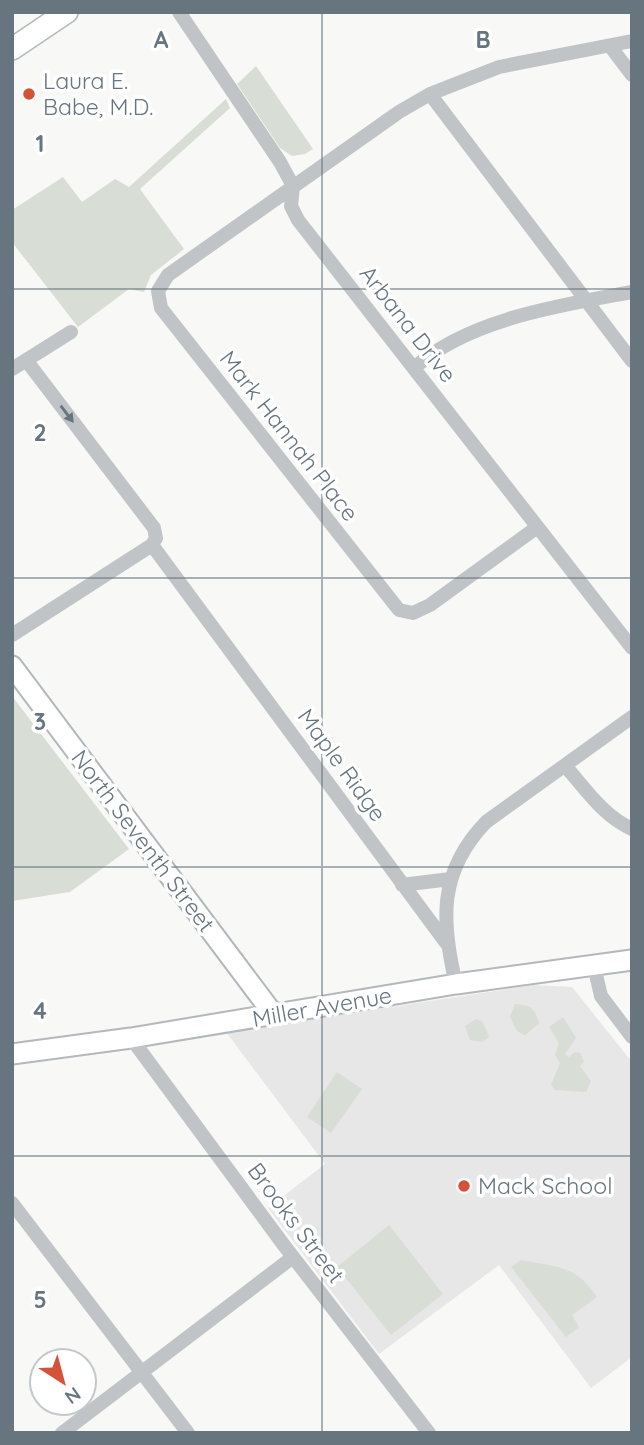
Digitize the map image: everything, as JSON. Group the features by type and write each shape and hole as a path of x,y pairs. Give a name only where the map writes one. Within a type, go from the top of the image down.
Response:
{"main road":[{"path":"12,50 67,12"},
{"name":"North Seventh Street","path":"12,666 274,1015"},
{"name":"Miller Avenue","path":"12,1054 131,1038 456,984 632,960"}],"street":[{"name":"Arbana Drive","path":"179,12 293,186 291,206 298,220 632,648"},
{"name":"Mark Hannah Place","path":"536,527 430,605 414,613 399,610 161,308 158,291 168,275 293,186 430,94 499,67 632,41"},
{"path":"610,46 632,75"},
{"path":"430,94 632,361"},
{"path":"414,368 452,341 494,325 632,292"},
{"path":"12,369 71,332"},
{"path":"12,635 152,545 156,538 154,528 26,360"},
{"name":"Maple Ridge","path":"152,545 447,944"},
{"path":"456,984 447,944 450,878 463,849 486,822 632,717"},
{"path":"566,766 601,807 618,822 632,828"},
{"path":"402,885 450,878"},
{"path":"594,965 601,996 632,1037"},
{"name":"Brooks Street","path":"131,1038 293,1257 429,1433"},
{"path":"12,1203 188,1433"},
{"path":"62,1433 293,1257"}],"shaded area":[{"path":"256,66 313,149 305,154 292,156 280,148 237,84"},
{"path":"226,99 230,108 140,189 184,249 151,275 144,292 129,289 78,327 12,242 12,210 63,177 82,202 115,179 129,187"},
{"path":"12,696 129,849 70,892 12,901"},
{"name":"Mack School","path":"534,985 572,987 632,1062 632,1357 591,1388 499,1265 379,1354 268,1208 325,1164 226,1032"},
{"path":"515,1004 531,1008 539,1023 525,1035 517,1031 510,1017"},
{"path":"563,1017 576,1038 565,1054 569,1057 575,1052 580,1053 584,1061 580,1066 591,1081 586,1092 555,1090 551,1085 560,1063 555,1055 559,1043 549,1027"},
{"path":"476,1019 482,1021 489,1037 482,1042 470,1040 465,1026"},
{"path":"337,1072 362,1089 331,1133 307,1117"},
{"path":"389,1225 443,1294 391,1335 337,1267"},
{"path":"521,1260 555,1266 573,1273 597,1297 572,1315 579,1327 566,1337 511,1267"}],"place":[{"name":"Laura E. Babe, M.D.","path":"29,94"},
{"name":"Mack School","path":"464,1186"}]}
